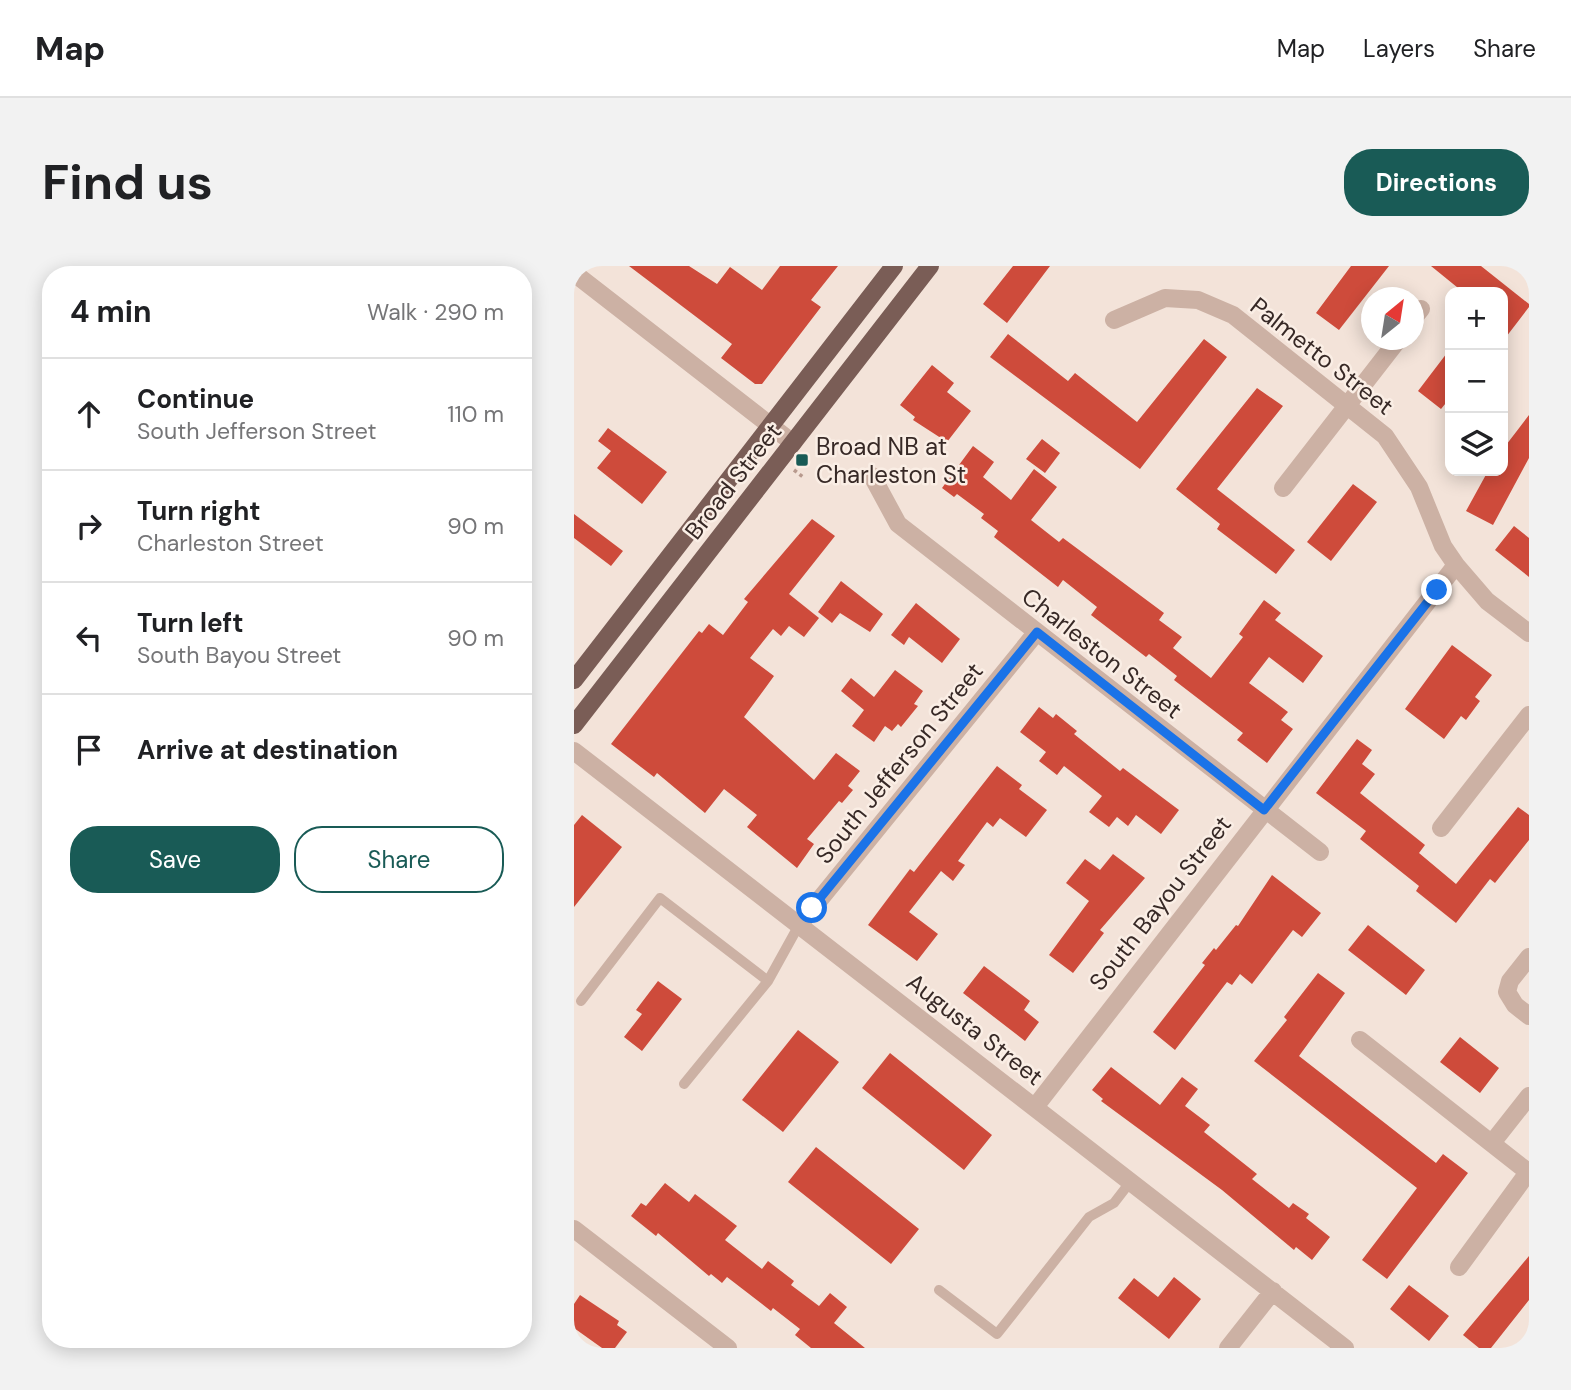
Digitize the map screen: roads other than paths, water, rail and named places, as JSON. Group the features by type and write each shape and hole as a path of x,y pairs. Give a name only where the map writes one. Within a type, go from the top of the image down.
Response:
{"main road":[{"path":"574,680 894,266"},
{"name":"Broad Street","path":"574,725 930,266"}],"street":[{"path":"574,274 793,443"},
{"name":"Palmetto Street","path":"1114,320 1165,298 1198,300 1233,315 1385,436 1419,487 1443,546 1456,565 1487,601 1529,633"},
{"path":"1283,488 1390,350"},
{"name":"Charleston Street","path":"872,476 898,524 1320,852"},
{"name":"South Bayou Street","path":"1035,1107 1456,565"},
{"name":"South Jefferson Street","path":"799,925 1037,632"},
{"path":"1441,828 1529,715"},
{"name":"Augusta Street","path":"574,751 1345,1348"},
{"path":"1529,957 1510,981 1507,992 1515,1005 1529,1016"},
{"path":"1360,1040 1529,1172 1459,1267"},
{"path":"1492,1143 1529,1096"},
{"path":"574,1229 728,1348"},
{"path":"1228,1348 1273,1291"}],"lane":[{"path":"581,1001 660,898 768,981"},
{"path":"684,1084 768,981 799,925"},
{"path":"939,1290 997,1334 1089,1217 1114,1203 1131,1181"}],"place":[{"name":"Broad NB at Charleston St","path":"802,460"}]}
